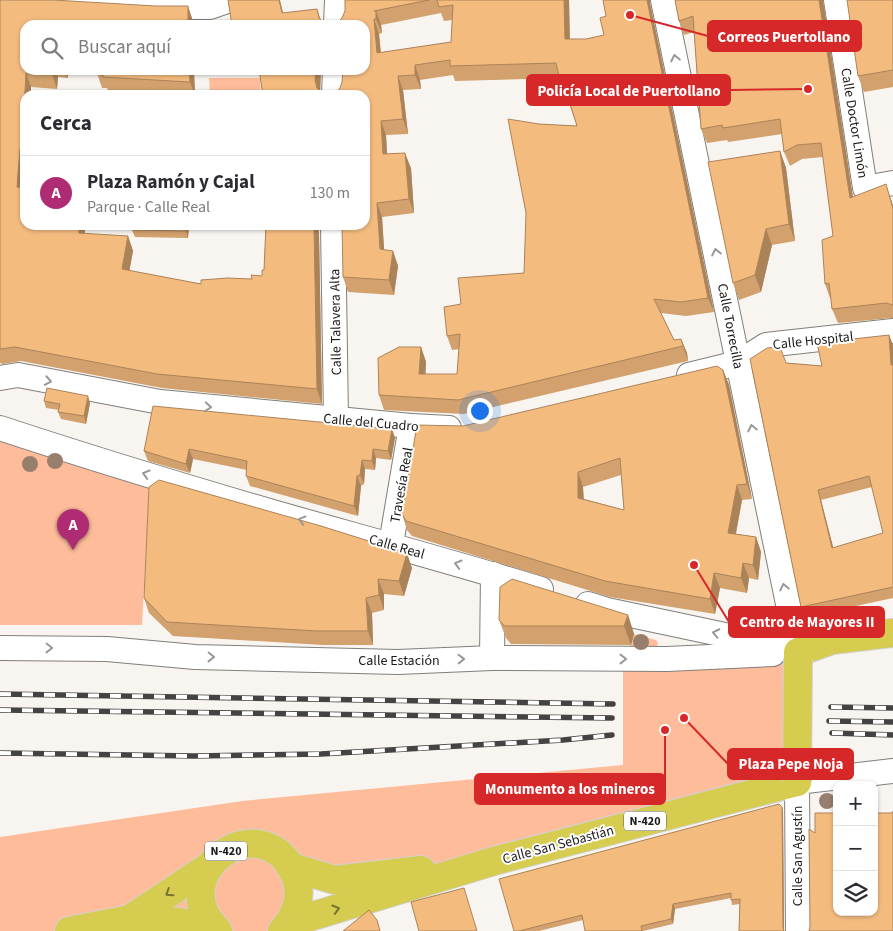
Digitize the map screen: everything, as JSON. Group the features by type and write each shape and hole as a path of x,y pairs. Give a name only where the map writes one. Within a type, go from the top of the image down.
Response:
{"highway":[{"path":"797,782 798,656 832,640 893,633"},
{"name":"Calle San Sebastián","path":"286,927 494,860 797,782"},
{"name":"N-420","path":"216,929 205,914 201,898 202,882 208,867 217,856 229,848 243,844 256,844 270,848 282,856 291,867 298,885 298,905 286,927"},
{"name":"Calle San Sebastián","path":"291,867 336,880 494,860"},
{"name":"N-420","path":"130,918 208,867"},
{"name":"N-420","path":"69,931 130,918 172,921 216,929"}],"street":[{"path":"50,0 162,7 210,7 230,0"},
{"path":"336,20 337,0"},
{"name":"Calle Torrecilla","path":"663,0 798,656"},
{"name":"Calle Doctor Limón","path":"836,0 865,188 893,183"},
{"path":"334,90 335,75"},
{"name":"Calle Talavera Alta","path":"333,230 336,419"},
{"name":"Calle Hospital","path":"738,363 766,344 893,332"},
{"path":"672,378 738,363"},
{"name":"Calle del Cuadro","path":"0,378 18,375 160,402 411,426 465,428 475,426"},
{"name":"Travesía Real","path":"391,544 411,426"},
{"name":"Calle Real","path":"0,428 99,461 391,544 607,610 669,623 798,656"},
{"path":"492,658 493,574"},
{"path":"667,659 672,642 669,623"},
{"name":"Calle Estación","path":"0,648 108,649 195,657 398,662 492,658 667,659 798,656"},
{"path":"797,782 893,771"},
{"name":"Calle San Agustín","path":"797,782 798,931"}],"shaded area":[{"path":"209,78 260,78 261,90 210,90"},
{"path":"0,428 150,474 142,625 0,625"},
{"path":"634,634 656,640 658,643 656,648 629,651"},
{"path":"798,652 797,782 494,861 335,880 292,867 279,931 0,931 0,837 242,801 623,765 623,659"}],"building":[{"path":"0,0 53,0 188,6 188,20 20,20 20,75 26,75 25,90 20,90 20,149 17,187 20,187 20,230 79,230 79,233 128,236 122,269 201,284 201,280 252,279 251,275 262,276 262,270 264,270 266,230 314,230 317,389 157,374 15,347 0,349"},
{"path":"228,0 279,0 282,13 317,9 321,20 231,20"},
{"path":"345,0 429,0 374,11 376,11 376,19 374,19 377,53 451,42 453,5 439,7 437,0 564,0 565,39 586,39 604,35 600,18 606,16 603,0 647,0 708,298 681,302 654,299 674,340 681,339 683,346 458,400 379,395 378,358 399,347 421,347 419,374 457,374 460,334 447,336 444,307 461,304 458,278 524,273 526,213 508,119 539,124 577,126 565,88 562,88 556,63 450,66 450,60 415,65 415,75 398,76 403,119 381,121 383,154 405,153 409,199 377,203 380,249 393,251 389,280 343,277 342,230 370,230 370,90 338,90 343,75 370,75 370,20 340,20 345,11"},
{"path":"675,0 819,0 850,198 886,184 893,209 893,305 886,303 832,309 829,283 825,284 822,240 833,236 821,143 797,145 784,152 780,119 723,128 722,125 701,129 693,16 679,21"},
{"path":"847,0 893,0 893,70 858,76"},
{"path":"103,75 189,75 190,82 103,77"},
{"path":"260,75 316,75 319,90 262,90"},
{"path":"780,151 789,224 766,229 755,275 733,283 708,162"},
{"path":"132,230 186,230 186,231"},
{"path":"889,335 891,365 893,365 893,587 801,607 750,359 767,348 780,347 786,363 822,366 817,343","holes":["869,476 883,533 832,548 818,490"]},
{"path":"717,366 723,370 747,484 737,485 728,533 756,537 753,565 743,563 741,578 714,573 710,599 605,581 406,521 402,514 417,425 463,426","holes":["620,458 624,510 578,498 578,472"]},
{"path":"47,388 88,396 84,416 58,412 60,404 44,401"},
{"path":"153,406 392,429 388,451 373,449 372,461 362,460 360,475 357,476 354,506 246,476 247,461 189,449 186,464 144,451"},
{"path":"159,480 321,526 407,553 399,581 378,579 379,595 366,598 368,631 317,631 167,622 144,598 149,487"},
{"path":"512,579 628,615 624,626 505,626 499,620 500,587"},
{"path":"779,804 782,807 784,931 739,931 740,899 731,900 731,893 673,904 671,919 641,926 642,931 585,931 582,915 514,931 499,879"},
{"path":"815,813 833,813 833,916 878,916 878,813 893,813 893,931 809,931 809,829 815,833"},
{"path":"464,888 477,931 419,931 411,902"},
{"path":"369,910 377,920 380,931 343,931"}],"railway":[{"path":"0,694 613,704"},
{"path":"831,707 893,708"},
{"path":"0,710 612,718"},
{"path":"829,721 893,722"},
{"path":"832,733 893,735"},
{"path":"0,753 194,756 321,754 563,740 612,735"}],"place":[{"name":"Correos Puertollano","path":"630,15"},
{"name":"Policía Local de Puertollano","path":"808,89"},
{"name":"Plaza Ramón y Cajal","path":"73,550"},
{"name":"Centro de Mayores II","path":"694,565"},
{"name":"Plaza Pepe Noja","path":"684,718"},
{"name":"Monumento a los mineros","path":"665,730"}]}
